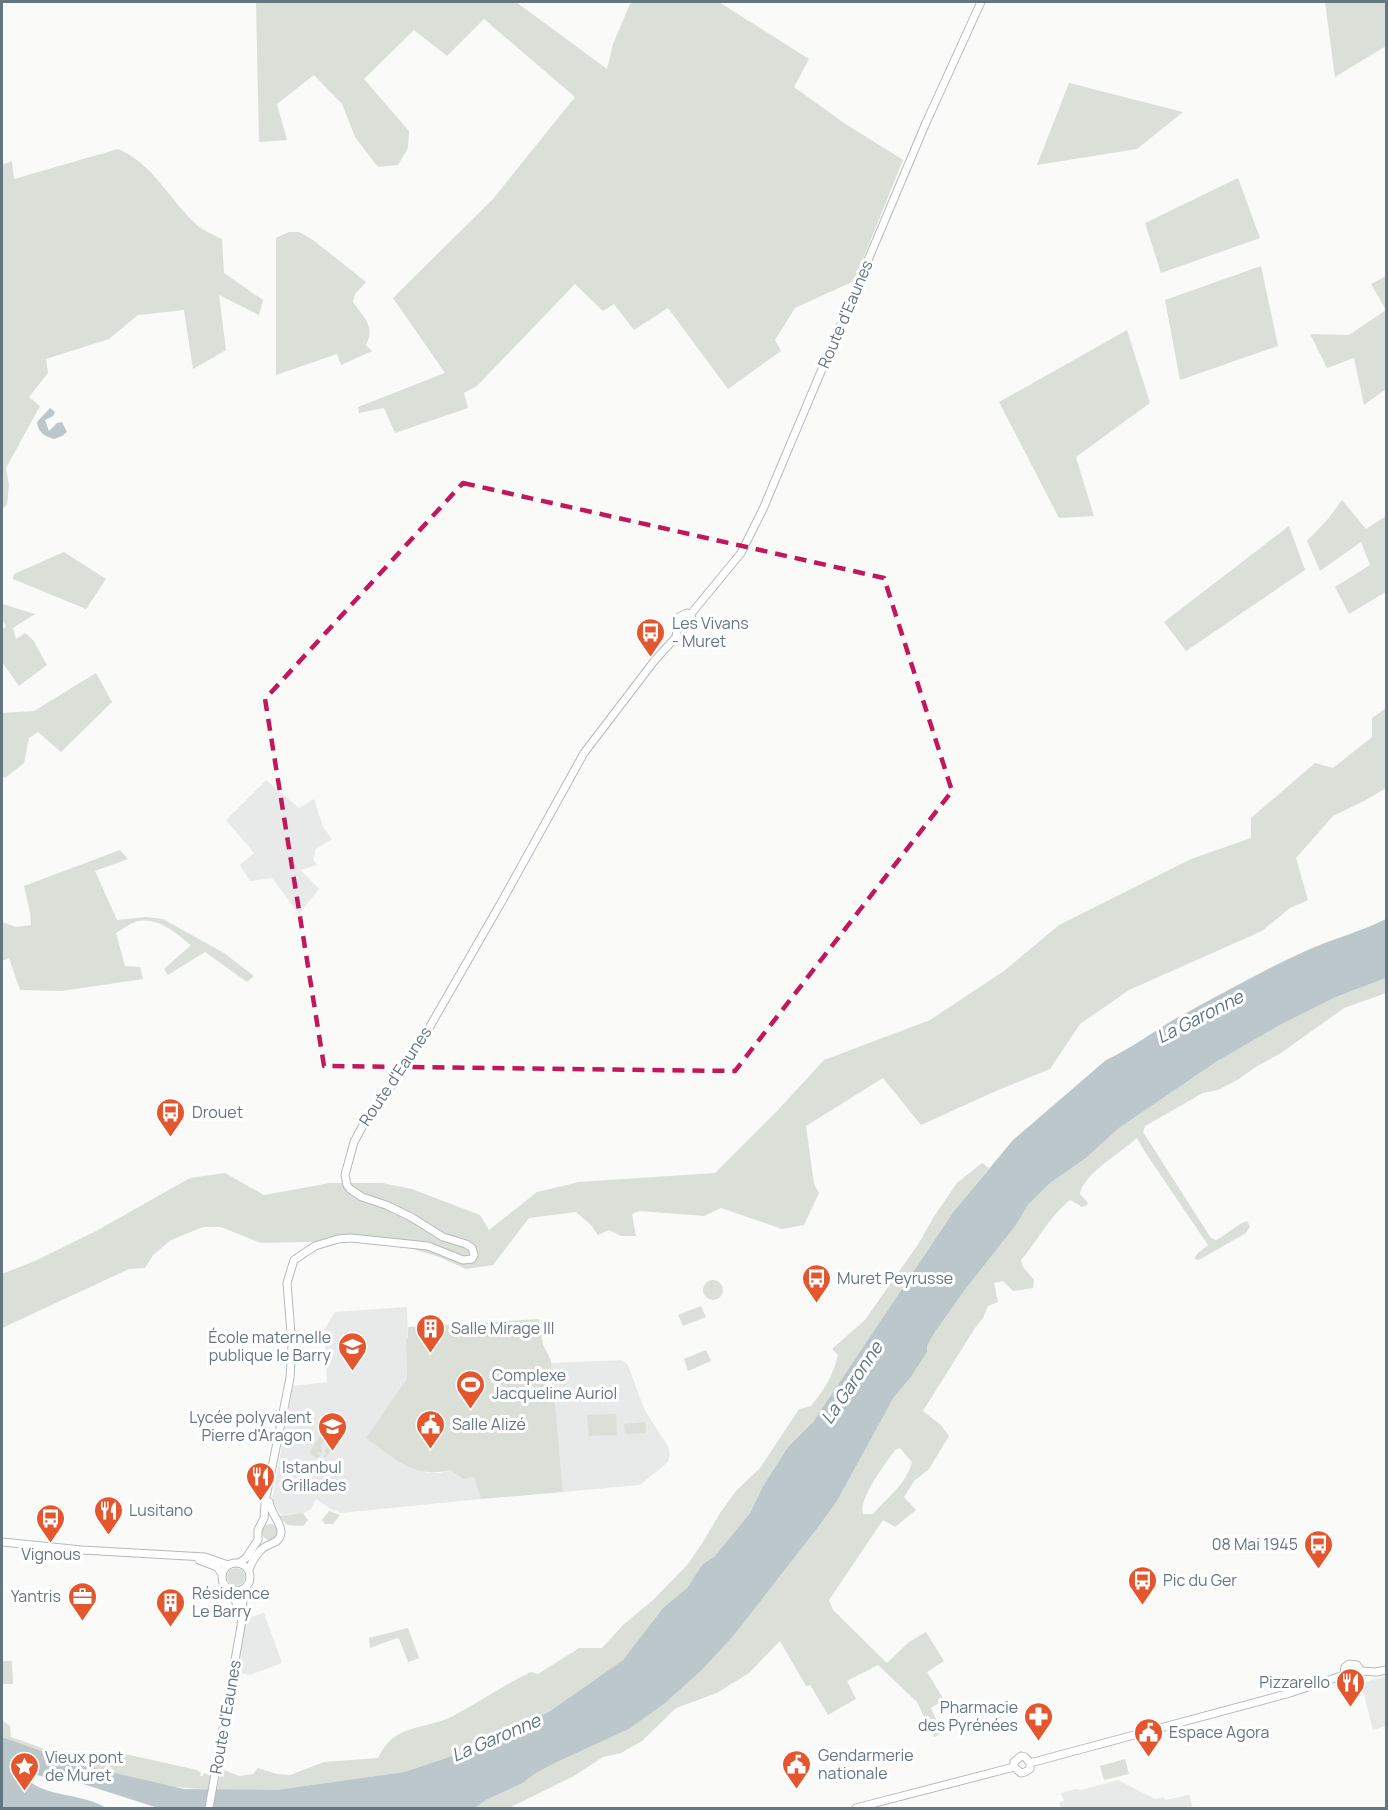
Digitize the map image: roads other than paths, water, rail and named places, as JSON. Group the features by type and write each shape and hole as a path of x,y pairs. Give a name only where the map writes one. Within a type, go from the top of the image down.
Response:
{"main road":[{"name":"Route d'Eaunes","path":"690,615 741,554 763,509 920,138 981,2"},
{"name":"Route d'Eaunes","path":"260,1524 264,1518 290,1378 292,1346 287,1283 294,1260 315,1246 351,1238 428,1246 463,1260 472,1259 474,1255 472,1248 466,1244 443,1237 411,1217 362,1197 350,1189 346,1185 345,1175 354,1142 368,1116 417,1049 584,753 647,669 676,637 679,617 687,613 690,615"},
{"name":"Route d'Eaunes","path":"676,637 683,641 689,637 692,618 690,615"},
{"name":"Route d'Eaunes","path":"268,1496 271,1512 277,1523"},
{"path":"2,1542 193,1557 214,1559 228,1565 239,1563 256,1545 260,1524 268,1520 277,1523 281,1528 281,1535 276,1542 261,1549 252,1562 249,1570 250,1580 244,1588 233,1591 225,1586 222,1574 212,1564 193,1557"},
{"path":"258,1536 269,1544"},
{"path":"239,1563 249,1570"},
{"path":"222,1574 228,1565"},
{"name":"Route d'Eaunes","path":"208,1809 241,1626 244,1588"},
{"name":"Route d'Eaunes","path":"233,1591 241,1626"},
{"path":"1352,1664 1359,1667 1359,1677 1355,1680 1349,1680 1344,1675 1345,1667 1352,1664"},
{"path":"1360,1671 1386,1670"},
{"path":"1030,1763 1280,1696 1344,1675"},
{"path":"1021,1756 1030,1763 1030,1768 1025,1772 1021,1773 1014,1767 1014,1762 1021,1756"},
{"path":"856,1809 1014,1767"}],"water":[{"path":"50,408 55,412 53,416 45,420 49,431 57,423 62,422 67,432 54,439 42,433 37,422"},
{"name":"La Garonne","path":"1386,919 1386,978 1336,997 1278,1026 1216,1062 1119,1128 1086,1158 1050,1183 1028,1205 1016,1225 935,1332 927,1346 927,1352 911,1377 894,1397 837,1501 819,1526 735,1634 702,1670 664,1704 629,1729 557,1762 475,1808 158,1808 69,1778 57,1781 37,1775 28,1778 41,1788 98,1803 106,1808 2,1808 2,1737 80,1765 184,1789 276,1790 404,1772 488,1744 550,1711 623,1660 663,1608 687,1588 703,1564 714,1557 750,1513 763,1486 788,1447 813,1422 954,1211 1013,1140 1106,1060 1249,979 1320,945"}],"place":[{"name":"Les Vivans - Muret","path":"651,658"},
{"name":"Drouet","path":"171,1138"},
{"name":"Muret Peyrusse","path":"816,1304"},
{"name":"Salle Mirage III","path":"430,1354"},
{"name":"École maternelle publique le Barry","path":"352,1372"},
{"name":"Complexe Jacqueline Auriol","path":"471,1410"},
{"name":"Salle Alizé","path":"431,1450"},
{"name":"Lycée polyvalent Pierre d'Aragon","path":"333,1452"},
{"name":"Istanbul Grillades","path":"261,1502"},
{"name":"Lusitano","path":"108,1536"},
{"name":"Vignous","path":"51,1544"},
{"name":"08 Mai 1945","path":"1319,1570"},
{"name":"Pic du Ger","path":"1142,1606"},
{"name":"Yantris","path":"82,1622"},
{"name":"Résidence Le Barry","path":"171,1628"},
{"name":"Pizzarello","path":"1351,1708"},
{"name":"Pharmacie des Pyrénées","path":"1039,1742"},
{"name":"Espace Agora","path":"1148,1758"},
{"name":"Gendarmerie nationale","path":"797,1790"},
{"name":"Vieux pont de Muret","path":"24,1792"}]}
